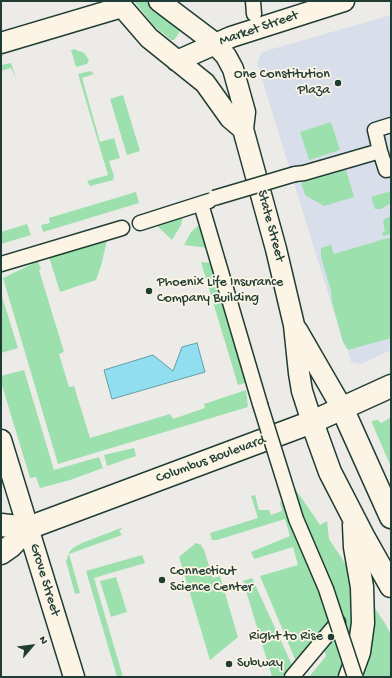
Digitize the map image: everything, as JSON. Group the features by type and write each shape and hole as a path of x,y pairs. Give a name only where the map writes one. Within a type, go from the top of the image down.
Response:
{"main road":[{"name":"State Street","path":"159,1 214,44 226,56 233,70 245,112 242,129 276,249 294,325 302,391 312,422"},
{"name":"Market Street","path":"177,61 214,44 344,1"},
{"name":"State Street","path":"119,4 149,38 205,83 230,118 242,129"},
{"path":"1,43 119,4"},
{"name":"State Street","path":"294,325 342,408"},
{"name":"Columbus Boulevard","path":"1,553 11,546 28,528 312,422 391,386"},
{"path":"342,408 384,489 391,516"},
{"path":"312,422 327,464 354,520 391,586"},
{"name":"Grove Street","path":"1,440 74,677"},
{"path":"350,677 359,652 363,623 363,603 355,547 354,520"},
{"name":"Columbus Boulevard","path":"1,525 28,528"}],"street":[{"path":"391,125 375,130 386,170 391,169"},
{"path":"140,223 201,204 214,198 380,150"},
{"path":"201,204 260,404 296,519 320,574 338,622 355,677"},
{"path":"1,264 122,228"},
{"path":"292,677 338,622"}],"shaded area":[{"path":"391,15 391,350 361,364 351,362 348,350 343,342 257,63 262,52"}],"green space":[{"path":"134,1 146,1 180,28 179,33 174,40 171,40 154,26"},
{"path":"74,49 84,53 89,60 87,64 76,67 71,50"},
{"path":"11,63 16,78 11,68 1,71 1,65"},
{"path":"90,71 94,74 82,78 100,142 114,138 120,158 109,161 114,176 113,180 90,186 87,181 108,175 78,74"},
{"path":"123,95 140,151 127,155 110,99"},
{"path":"331,122 340,150 309,160 300,132"},
{"path":"346,170 354,197 324,206 305,195 301,183"},
{"path":"391,191 391,203 381,209 375,209 371,197"},
{"path":"136,192 139,203 43,232 41,225 50,223 49,218"},
{"path":"183,217 181,225 172,240 155,224"},
{"path":"388,217 391,218 391,234 383,236 382,232 385,231 383,221"},
{"path":"27,224 31,235 1,244 1,232"},
{"path":"199,225 208,248 184,245 191,232"},
{"path":"108,236 96,280 60,292 49,257"},
{"path":"391,237 391,338 348,350 343,342 332,302 331,291 321,257 321,248 331,245 334,254"},
{"path":"38,261 41,269 39,270 64,352 59,354 69,387 74,386 90,438 170,414 173,419 205,408 204,404 246,390 248,407 58,464 3,278"},
{"path":"201,262 212,263 233,326 245,383 238,385"},
{"path":"1,293 18,348 1,353"},
{"path":"24,370 54,470 99,457 103,468 70,480 40,488 36,477 30,478 1,382 1,376"},
{"path":"390,418 391,467 372,423 372,421 378,420 381,423"},
{"path":"134,448 136,456 107,466 104,455"},
{"path":"296,490 320,525 327,521 329,539 386,625 391,635 391,677 309,677 326,656 320,636 297,664 260,576 298,565 293,547 254,559 251,552 290,536 285,519 217,540 212,540 210,533 258,518 251,496 255,495 259,510 269,510 271,515 282,511 280,502 284,500 282,494"},
{"path":"121,528 122,529 119,531 122,535 69,554 80,593 75,594 66,561 70,551 82,543"},
{"path":"196,543 201,545 204,550 213,578 220,576 238,637 210,660 179,557"},
{"path":"142,555 145,563 94,578 123,677 117,677 86,571"},
{"path":"116,577 127,612 111,617 100,581"},
{"path":"252,578 293,667 285,677 272,677 243,581"}],"water":[{"path":"197,343 205,372 112,399 104,370 153,355 173,371 182,347"}],"place":[{"name":"One Constitution Plaza","path":"338,83"},
{"name":"Phoenix Life Insurance Company Building","path":"149,291"},
{"name":"Connecticut Science Center","path":"162,580"},
{"name":"Right to Rise","path":"331,637"},
{"name":"Subway","path":"229,664"}]}
